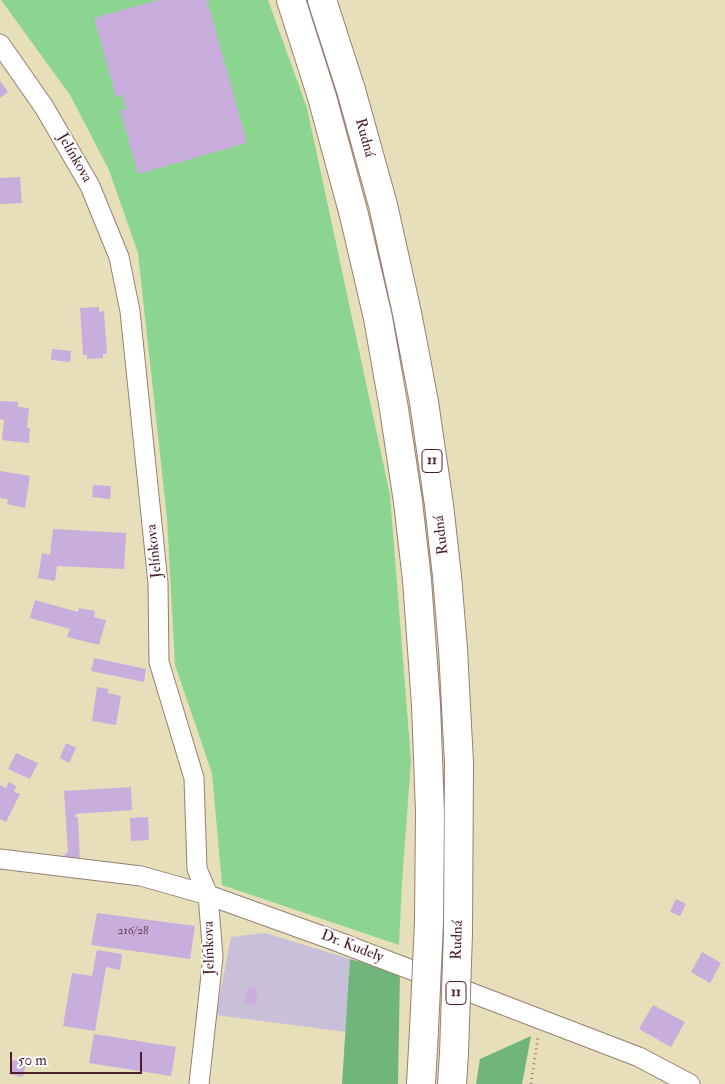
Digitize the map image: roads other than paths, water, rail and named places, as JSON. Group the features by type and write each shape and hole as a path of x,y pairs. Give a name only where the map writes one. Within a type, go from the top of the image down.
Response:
{"highway":[{"name":"Rudná","path":"291,0 322,97 354,215 379,327 404,474 417,580 426,705 430,812 429,922 421,1084"},
{"name":"Rudná","path":"322,0 351,90 383,206 407,313 424,402 439,505 447,576 458,734 460,811 458,933 452,1084"}],"street":[{"name":"Jelínkova","path":"0,44 44,107 90,186 119,257 130,311 158,583 159,662 194,778 197,869 208,896 213,958 199,1084"},
{"name":"Dr. Kudely","path":"0,859 141,876 208,896 336,941 639,1057 690,1084"}]}
